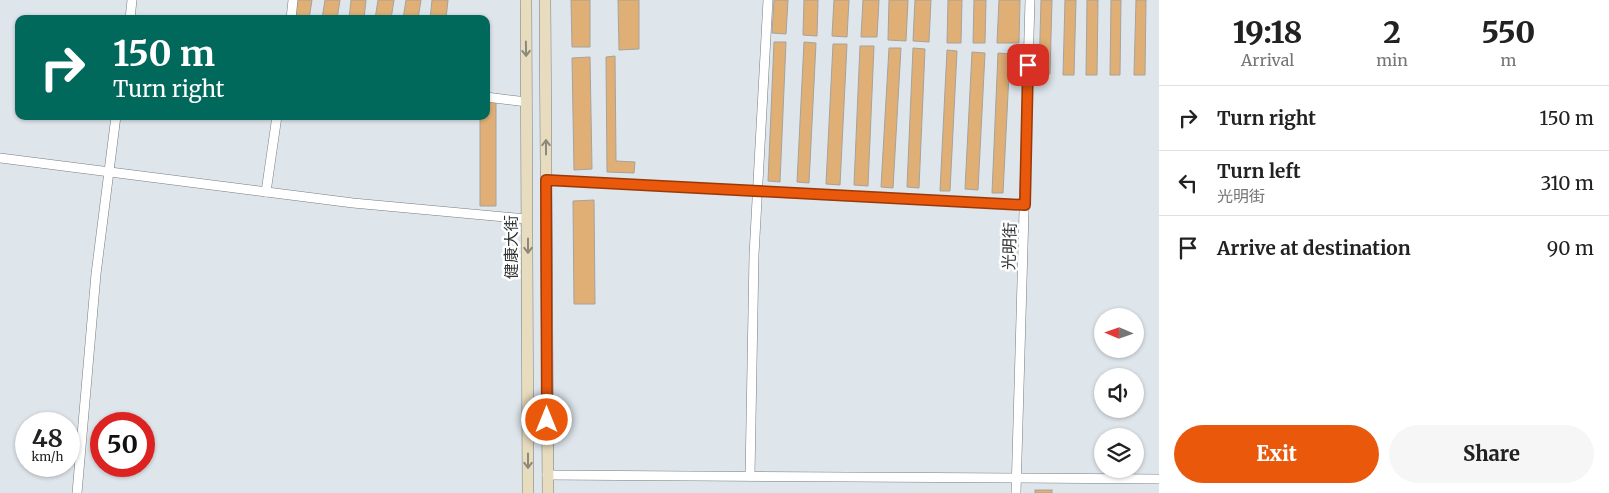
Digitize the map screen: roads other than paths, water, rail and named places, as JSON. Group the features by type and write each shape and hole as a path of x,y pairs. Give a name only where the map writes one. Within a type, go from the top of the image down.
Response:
{"main road":[{"name":"健康大街","path":"526,0 528,493"},
{"path":"545,0 548,493"}],"street":[{"path":"130,15 132,0"},
{"path":"291,15 293,0"},
{"path":"750,476 754,255 768,0"},
{"name":"光明街","path":"1016,493 1030,0"},
{"path":"490,97 527,102"},
{"path":"76,493 96,274 115,120"},
{"path":"266,192 276,120"},
{"path":"0,158 353,203 527,219"},
{"path":"546,180 1025,205"},
{"path":"548,475 1159,479"}]}
